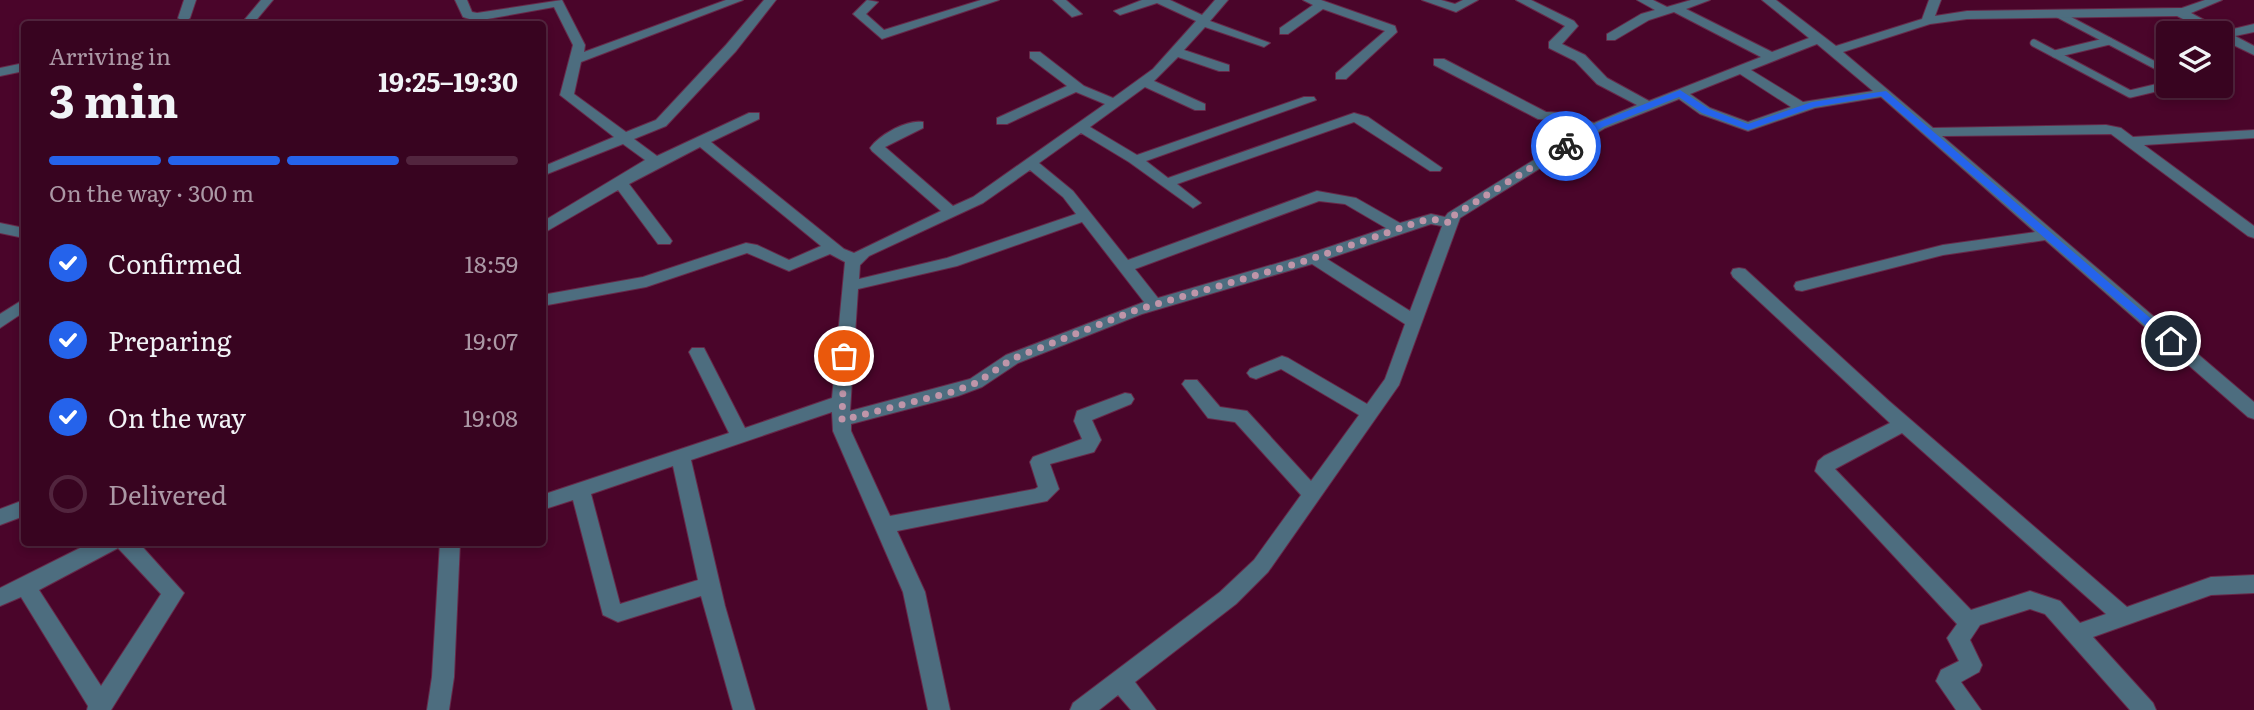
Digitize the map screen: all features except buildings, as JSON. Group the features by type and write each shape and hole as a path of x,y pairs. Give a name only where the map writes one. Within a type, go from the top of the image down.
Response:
{"street":[{"path":"184,18 190,0"},
{"path":"250,21 267,0"},
{"path":"461,0 467,14 476,17 557,1 578,40 567,95 652,159 652,164"},
{"path":"574,60 737,0"},
{"path":"546,171 662,123 731,48 770,0"},
{"path":"873,1 859,14 882,35 993,0"},
{"path":"1059,0 1076,14"},
{"path":"1120,11 1154,0"},
{"path":"1160,0 1203,21 1264,43"},
{"path":"939,710 914,592 842,431 841,411 852,264 863,253 978,200 1115,103 1158,72 1222,0"},
{"path":"1429,0 1456,8 1472,0"},
{"path":"1522,0 1572,26 1554,45 1580,58 1602,81 1648,106"},
{"path":"1643,0 1772,57"},
{"path":"1611,37 1634,22 1704,0"},
{"path":"1768,0 1883,93 2254,412"},
{"path":"1833,51 1928,21 1967,15 2179,12 2216,0"},
{"path":"1284,31 1314,1 1391,29 1391,32 1341,76"},
{"path":"1928,21 1931,1"},
{"path":"2179,12 2196,21"},
{"path":"2233,32 2254,28"},
{"path":"1081,710 1228,597 1261,566 1393,382 1453,216 1595,128 1817,39"},
{"path":"2233,40 2254,51"},
{"path":"1176,52 1224,68"},
{"path":"1035,55 1077,87 1115,103"},
{"path":"1439,62 1548,118 1566,117 1595,128"},
{"path":"0,72 21,67"},
{"path":"1741,69 1801,107"},
{"path":"1144,82 1200,107"},
{"path":"1002,121 1077,87"},
{"path":"1680,93 1706,111 1748,127 1801,107 1883,93"},
{"path":"1136,160 1310,100"},
{"path":"546,227 652,164 754,116"},
{"path":"1167,183 1354,117 1363,120 1435,168"},
{"path":"918,125 881,142 877,148 952,213"},
{"path":"1080,127 1136,160 1194,203"},
{"path":"1928,132 2106,129 2133,141 2254,233"},
{"path":"2133,141 2254,134"},
{"path":"701,141 832,247 855,260"},
{"path":"1030,163 1068,194 1154,304"},
{"path":"621,184 664,242"},
{"path":"1125,267 1317,196 1331,196 1367,207 1398,229"},
{"path":"850,286 951,262 1085,216"},
{"path":"546,502 740,437 841,411 964,388 1012,359 1154,304 1314,258 1431,219 1451,223"},
{"path":"0,228 21,232"},
{"path":"1802,286 1943,250 2047,235"},
{"path":"546,300 646,282 746,248 789,266 832,247"},
{"path":"1314,258 1415,321"},
{"path":"1739,273 1906,426 2124,617"},
{"path":"0,322 21,306"},
{"path":"698,352 740,437"},
{"path":"1256,373 1282,362 1346,402 1370,413"},
{"path":"1191,384 1214,413 1240,416 1312,494"},
{"path":"884,525 1040,496 1049,489 1040,463 1043,459 1087,447 1092,440 1083,421 1084,416 1125,399"},
{"path":"1906,426 1895,428 1831,461 1825,466 1825,471 1967,620 1969,626 1958,638 1959,646 1970,657 1971,665 1949,677 1947,681 1970,710"},
{"path":"681,457 709,585 744,710"},
{"path":"580,491 611,609 618,612 628,611 709,585"},
{"path":"0,517 21,509"},
{"path":"0,597 26,587 103,546"},
{"path":"26,587 100,708 173,593 172,588 129,546"},
{"path":"438,710 443,677 450,546"},
{"path":"2076,634 2211,586 2254,584"},
{"path":"1967,620 2030,600 2052,607 2145,710"},
{"path":"1120,680 1145,710"}],"lane":[{"path":"2058,14 2156,66"},
{"path":"2055,54 2109,41"},
{"path":"2034,43 2130,93 2156,88"}],"way so far":[{"path":"844,356 842,420 952,392 976,383 1012,359 1136,310 1305,261 1418,222 1440,219 1451,223 1453,216 1566,146"}],"route":[{"path":"1566,146 1600,125 1680,93 1706,111 1748,127 1812,104 1883,93 2171,341"}]}
